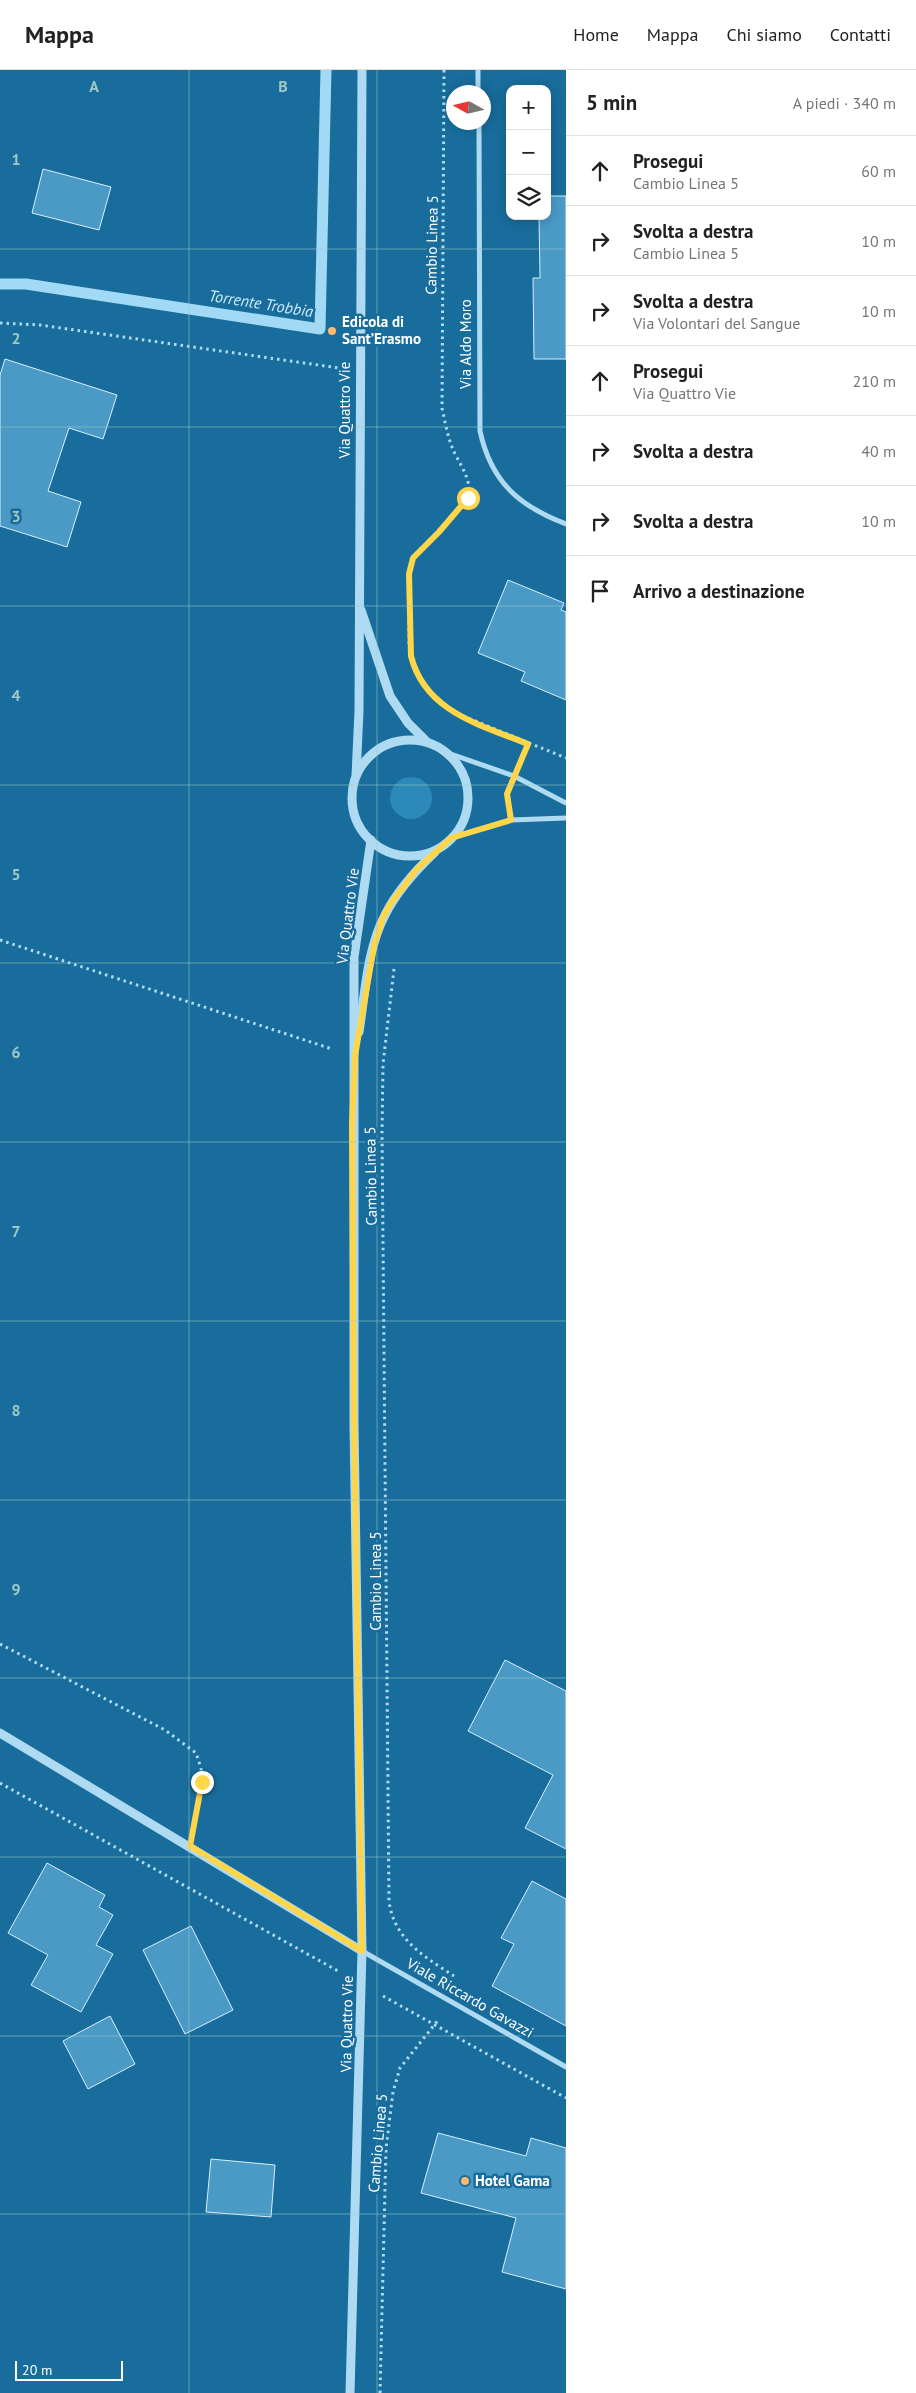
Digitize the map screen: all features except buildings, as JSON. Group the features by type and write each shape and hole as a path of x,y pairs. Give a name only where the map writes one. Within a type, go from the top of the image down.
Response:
{"street":[{"name":"Via Quattro Vie","path":"356,776 359,711 359,371 362,70"},
{"path":"478,70 478,85"},
{"name":"Via Aldo Moro","path":"479,130 480,432 486,456 502,483 531,507 566,524"},
{"name":"Via Quattro Vie","path":"358,601 390,696 408,723 427,743"},
{"path":"445,752 462,774 466,787 465,814 460,827 451,838 439,848 423,854 408,856 391,853 370,840 357,822 352,804 356,776 364,762 374,752 388,744 402,740 427,743 445,752 514,776 566,803"},
{"path":"451,838 511,820 566,818"},
{"name":"Via Quattro Vie","path":"350,2393 362,1951 354,1425 352,1124 355,1056 354,958 370,840"},
{"name":"Via Quattro Vie","path":"355,1056 374,946 383,917 416,870 439,848"},
{"path":"0,1733 362,1951"},
{"name":"Viale Riccardo Gavazzi","path":"362,1951 566,2066"}],"path":[{"name":"Cambio Linea 5","path":"444,70 442,408 452,447 468,481 470,492 468,498 439,532 413,558 409,574 409,644 414,667 419,678 440,704 463,717 528,744"},
{"path":"0,323 40,324 359,371"},
{"path":"514,776 528,744 566,758"},
{"path":"0,940 355,1056"},
{"name":"Cambio Linea 5","path":"380,2393 386,2148 393,2092 400,2068 436,2024 460,1980 409,1945 394,1921 389,1901 382,1133 383,1064 395,966"},
{"path":"0,1644 165,1730 196,1753 201,1768 202,1782 190,1846"},
{"path":"0,1783 566,2098"}],"shaded area":[{"path":"407,777 415,777 426,783 432,798 426,813 415,819 407,819 396,813 390,802 390,794 396,783"}],"waterway":[{"name":"Torrente Trobbia","path":"0,284 26,284 320,329 326,70"}],"place":[{"name":"Edicola di Sant’Erasmo","path":"332,331"},
{"name":"Hotel Gama","path":"465,2181"}],"route":[{"path":"202,1782 190,1846 362,1951 354,1425 352,1124 355,1056 374,946 383,917 416,870 451,838 482,827 511,820 507,794 528,744 463,717 440,704 425,688 414,667 411,656 409,644 410,566 417,552 439,532 468,498"}]}
